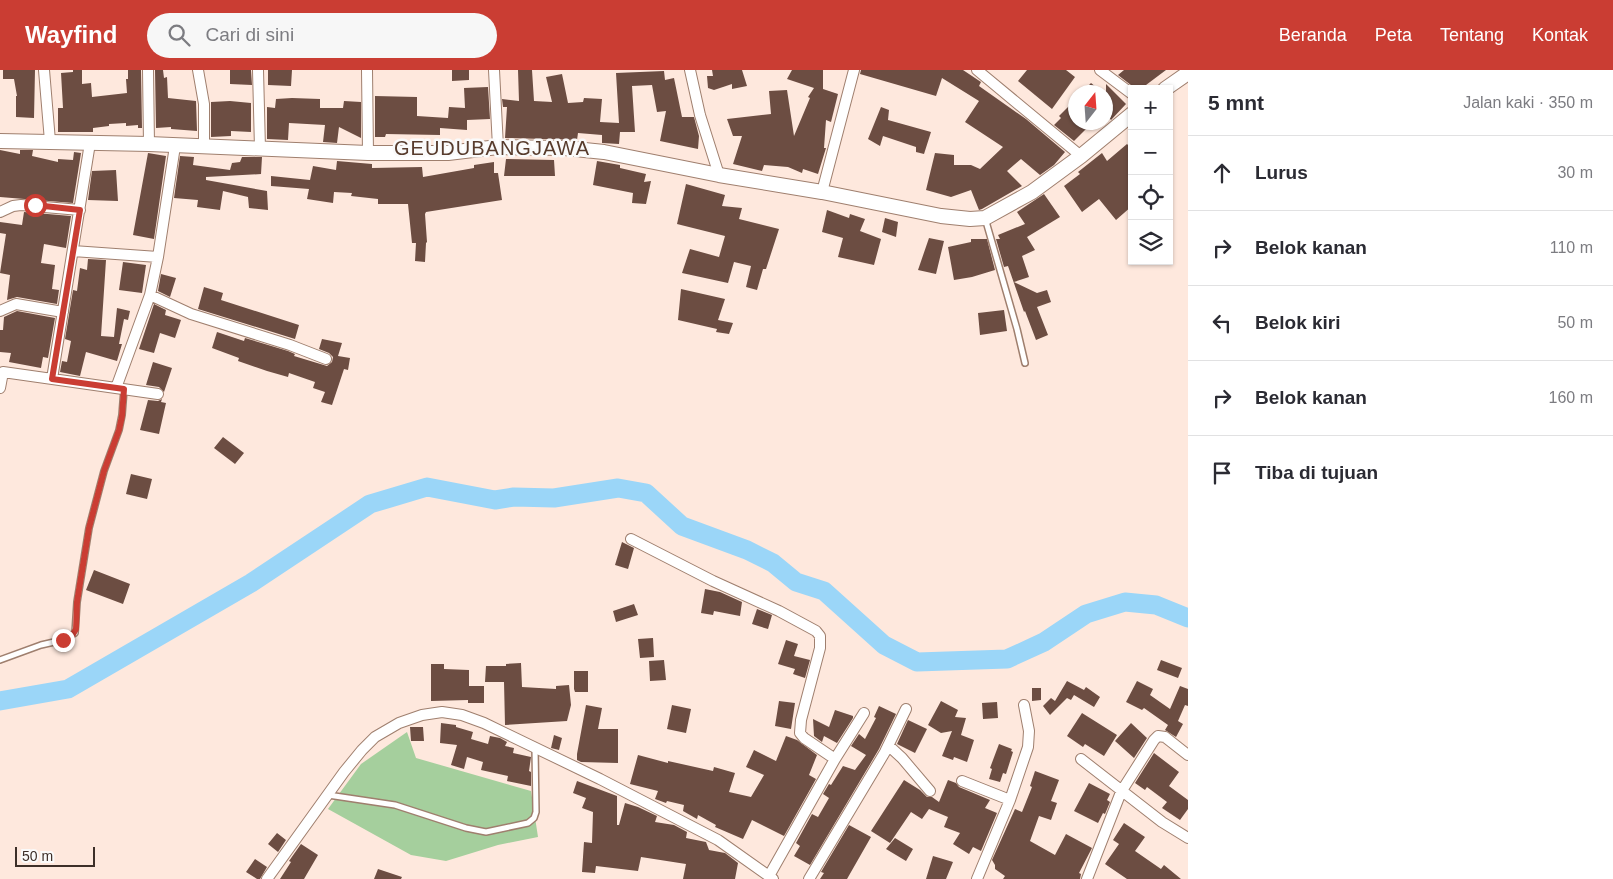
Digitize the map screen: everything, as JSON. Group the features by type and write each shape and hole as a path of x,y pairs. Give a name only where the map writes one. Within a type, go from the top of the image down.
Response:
{"street":[{"path":"44,70 50,141"},
{"path":"148,70 149,144"},
{"path":"198,70 204,104 204,146"},
{"path":"258,70 260,149"},
{"path":"367,70 368,153"},
{"path":"494,70 498,147"},
{"path":"690,70 700,114 719,175"},
{"path":"822,192 854,70"},
{"path":"977,70 1081,156"},
{"path":"1100,70 1128,91"},
{"path":"1172,85 1188,73"},
{"path":"0,141 149,144 368,153 448,153 498,147 540,146 604,152 941,216 970,219 985,218 1032,192 1081,156 1128,117"},
{"path":"52,379 90,143"},
{"path":"120,388 150,295 158,257 175,146"},
{"path":"0,212 13,206 21,205 80,210"},
{"path":"73,251 158,257"},
{"path":"150,295 191,314 283,342 326,359"},
{"path":"0,312 16,304 63,312"},
{"path":"0,388 3,372 158,394"},
{"path":"631,539 816,631 820,636 820,648 801,720 800,733 804,738 835,759"},
{"path":"977,879 1010,800 1028,747 1029,731 1024,705"},
{"path":"809,879 889,746 906,709"},
{"path":"267,879 362,750 375,737 399,723 422,715 442,712 462,715 535,747 718,840 771,877 835,759 864,713"},
{"path":"1087,879 1122,792 1154,740 1158,736 1165,737 1188,755"},
{"path":"889,746 902,758 930,791"},
{"path":"1081,759 1122,792 1188,838"},
{"path":"962,781 1010,800"}],"lane":[{"path":"985,218 1018,329 1025,363"},
{"path":"0,660 41,645 63,640 75,633 77,602 89,528 104,471 119,430 122,416 120,388"},
{"path":"328,795 395,805 466,828 486,832 497,831 528,823 534,818 536,812 535,747"}],"green space":[{"path":"407,732 416,758 531,791 538,837 498,845 446,861 411,855 328,809 361,764"}],"building":[{"path":"3,70 35,70 34,118 16,117 17,96 14,79 3,79"},
{"path":"73,70 82,70 82,84 91,83 92,97 127,93 126,79 128,79 128,70 141,70 142,128 138,128 138,125 126,126 126,123 109,124 109,126 93,128 93,132 58,132 58,108 63,108 61,73 73,72"},
{"path":"155,70 163,70 164,78 167,77 168,98 196,101 197,131 171,129 171,127 156,128"},
{"path":"230,70 251,70 252,85 230,84"},
{"path":"268,70 292,70 291,86 268,85"},
{"path":"452,70 469,70 469,80 452,81"},
{"path":"518,70 532,70 534,101 552,102 546,77 562,74 568,103 583,102 584,98 602,99 600,122 619,123 616,73 664,71 665,80 674,78 682,117 694,117 699,136 698,149 660,141 666,111 657,112 652,85 632,86 635,132 620,132 619,144 602,143 602,135 578,133 577,140 505,138 507,107 503,107 502,99 519,101"},
{"path":"712,70 742,70 747,86 732,89 732,84 714,90 708,88 707,76 713,76"},
{"path":"792,70 823,70 823,89 838,94 831,122 826,120 824,148 826,148 818,174 803,169 802,173 788,167 764,165 762,171 733,164 742,136 733,136 727,119 771,114 769,91 787,90 794,136 810,98 808,97 814,88 787,79"},
{"path":"861,70 963,70 981,82 979,86 1026,119 1065,152 1054,165 1040,175 1021,159 1007,171 1022,186 979,210 971,190 951,197 926,190 935,153 954,155 954,165 971,165 980,169 1003,147 965,122 979,101 942,78 936,96 860,74"},
{"path":"1027,70 1066,70 1075,77 1052,109 1018,81"},
{"path":"1124,70 1166,70 1146,85 1131,85 1118,75"},
{"path":"488,87 490,119 467,120 467,130 440,128 440,135 386,134 385,137 375,137 375,96 417,97 417,116 448,118 449,107 465,108 464,88"},
{"path":"1113,91 1126,104 1113,118"},
{"path":"276,99 320,99 320,108 343,108 344,101 361,102 361,138 339,127 337,143 323,142 325,125 289,123 288,140 267,139 267,107 275,108"},
{"path":"211,102 251,103 251,132 231,131 231,136 211,137"},
{"path":"881,107 889,110 888,120 931,132 924,154 916,152 916,147 883,136 880,146 868,139"},
{"path":"1068,107 1068,130 1085,130 1074,141 1054,125 1061,118 1059,116"},
{"path":"1128,145 1128,210 1116,220 1099,199 1082,212 1064,186 1102,153 1107,161"},
{"path":"0,150 20,154 20,150 33,150 32,156 58,162 58,159 73,160 74,152 81,153 73,203 0,197"},
{"path":"148,153 166,156 154,239 133,235"},
{"path":"180,156 194,157 193,165 230,170 232,163 240,162 242,157 262,157 261,174 206,177 206,180 267,191 268,210 249,208 248,197 223,191 220,210 197,207 198,200 174,198"},
{"path":"506,159 554,160 555,176 504,176"},
{"path":"337,161 372,164 372,168 422,167 423,177 474,168 474,165 494,162 494,173 498,173 502,200 426,212 427,242 425,262 415,261 416,243 412,243 408,204 378,204 378,199 351,196 352,193 334,192 333,203 307,199 309,189 271,186 271,176 310,180 313,166 336,170"},
{"path":"597,161 620,165 620,168 646,174 644,182 651,181 646,204 632,203 633,193 593,185"},
{"path":"116,170 118,201 88,200 92,171"},
{"path":"686,184 725,195 722,206 742,208 739,219 779,229 757,290 746,287 751,266 734,262 728,283 682,273 690,249 719,257 725,236 677,224"},
{"path":"1044,194 1060,217 1027,237 1035,250 1022,256 1029,277 1014,282 1037,293 1047,290 1051,302 1037,307 1048,335 1036,340 1024,312 1008,266 1004,267 996,239 1000,239 998,235 1025,224 1017,212"},
{"path":"827,210 849,218 850,214 865,219 860,231 881,239 874,265 838,257 843,238 822,232"},
{"path":"24,212 71,216 66,248 44,244 41,263 55,265 52,289 59,290 57,304 17,297 7,300 10,275 0,273 6,234 0,233 0,222 22,225"},
{"path":"885,218 898,222 896,237 882,232"},
{"path":"929,238 944,241 936,274 918,270"},
{"path":"971,239 987,239 995,270 954,280 948,247 971,242"},
{"path":"88,259 106,260 101,336 114,337 117,308 130,311 128,320 124,319 119,344 122,344 117,361 86,352 80,376 60,372 62,361 67,362 71,341 65,339 73,290 77,291 80,268 87,270"},
{"path":"123,262 146,265 142,293 119,290"},
{"path":"161,274 176,278 170,297 158,291"},
{"path":"204,287 223,293 221,300 299,325 295,339 198,309"},
{"path":"681,289 725,299 718,320 733,323 729,334 716,332 717,329 678,320"},
{"path":"154,304 166,310 165,315 181,320 175,338 160,333 154,353 139,349"},
{"path":"1004,310 1007,331 980,335 978,313"},
{"path":"17,311 55,318 48,358 43,357 41,368 9,362 11,353 0,352 0,330 3,330 4,317"},
{"path":"217,332 244,341 245,338 288,351 295,354 294,356 327,366 332,362 333,357 319,349 322,339 342,343 338,356 350,358 348,370 344,369 332,405 321,402 325,392 313,388 315,382 289,373 288,377 267,371 238,361 239,358 212,348"},
{"path":"153,362 172,368 164,392 159,387 146,385"},
{"path":"162,399 161,402 166,403 159,434 140,430 148,400 158,401"},
{"path":"223,437 244,453 235,464 214,448"},
{"path":"131,474 152,479 147,499 126,494"},
{"path":"622,542 634,548 628,569 615,565"},
{"path":"94,570 130,584 123,604 86,590"},
{"path":"705,589 720,592 742,602 740,616 714,611 713,615 701,613"},
{"path":"634,604 638,615 616,622 613,611"},
{"path":"757,609 772,615 768,629 752,624"},
{"path":"653,638 654,657 640,658 638,639"},
{"path":"786,640 798,644 794,656 810,660 805,678 793,674 795,669 778,664"},
{"path":"664,660 666,680 650,681 649,661"},
{"path":"1161,660 1182,668 1178,678 1157,670"},
{"path":"521,663 522,687 556,689 556,686 569,685 571,705 567,721 505,725 504,682 485,682 486,666 506,666 506,664"},
{"path":"431,664 444,664 444,669 469,670 469,686 484,686 484,703 468,703 468,700 431,701"},
{"path":"574,671 588,671 588,692 575,692"},
{"path":"1067,681 1084,690 1086,687 1100,697 1094,707 1074,695 1071,700 1067,698 1050,715 1043,706 1051,698 1055,701"},
{"path":"1137,681 1153,689 1150,695 1170,709 1180,686 1188,689 1188,706 1185,705 1178,721 1183,724 1176,737 1165,730 1168,725 1144,708 1142,710 1126,702"},
{"path":"1032,688 1041,688 1041,700 1032,701"},
{"path":"779,701 795,703 791,729 775,726"},
{"path":"941,701 958,710 955,717 966,718 961,735 974,740 967,762 954,757 953,760 942,756 952,731 941,733 928,725"},
{"path":"997,702 998,718 983,719 982,703"},
{"path":"586,705 602,708 598,729 618,729 618,763 581,762 577,760"},
{"path":"672,705 691,709 686,733 667,729"},
{"path":"879,706 896,714 879,749 810,865 794,856 800,846 796,843 812,814 818,817 829,798 823,794 843,766 855,770 866,755 851,746 859,734 865,739 876,718 874,717"},
{"path":"835,710 853,716 853,718 837,743 824,736 822,742 814,736 813,719 829,727"},
{"path":"1082,713 1117,735 1104,756 1085,744 1083,747 1067,736"},
{"path":"908,720 927,729 915,753 897,744"},
{"path":"441,723 456,725 456,727 473,732 471,739 488,744 490,736 500,738 507,742 505,746 514,748 513,753 531,757 529,771 531,772 531,786 507,781 508,776 481,770 483,762 467,757 464,769 451,765 457,745 440,743"},
{"path":"1131,723 1147,738 1134,758 1115,741"},
{"path":"410,727 423,727 424,741 411,741"},
{"path":"554,735 562,738 559,750 551,748"},
{"path":"786,736 797,740 817,755 809,775 816,779 784,836 752,820 743,839 715,827 716,825 698,815 697,819 683,811 684,805 667,801 666,803 655,799 658,791 630,784 638,755 668,763 668,761 713,771 714,767 735,773 729,792 751,797 764,775 746,767 754,750 776,761"},
{"path":"999,744 1012,749 1011,751 1013,752 1006,774 1003,773 1000,782 989,779 992,769 990,768"},
{"path":"1154,753 1179,772 1169,786 1188,800 1188,809 1180,820 1162,808 1167,802 1147,787 1145,790 1135,783"},
{"path":"1035,771 1059,780 1051,801 1057,803 1051,820 1039,816 1030,841 1055,855 1066,834 1092,848 1079,873 1081,874 1080,879 1003,879 1005,876 995,869 992,860 1015,809 1022,812 1032,787 1030,786"},
{"path":"904,780 927,797 932,797 939,802 948,780 956,783 959,787 990,800 985,808 997,813 981,851 973,847 969,854 953,844 960,833 944,827 948,817 929,809 922,819 911,812 890,843 871,831"},
{"path":"577,781 617,796 617,825 619,825 625,803 657,816 655,822 674,825 687,832 686,838 706,842 709,850 725,853 738,863 735,879 683,879 686,864 641,857 638,871 596,866 595,873 582,872 584,842 592,843 593,812 582,808 586,798 573,793"},
{"path":"1089,783 1110,794 1107,800 1110,802 1105,814 1103,813 1098,823 1074,811"},
{"path":"1124,823 1145,837 1135,851 1161,869 1164,865 1181,879 1127,879 1105,864 1119,844 1113,840"},
{"path":"849,825 871,837 847,879 820,879 824,873 821,872"},
{"path":"277,833 286,840 278,852 268,844"},
{"path":"895,838 913,849 906,861 886,849"},
{"path":"301,844 318,855 304,879 280,879 291,862 289,861"},
{"path":"933,856 953,862 946,879 926,879"},
{"path":"255,859 267,867 260,879 246,872"},
{"path":"378,869 402,877 401,879 374,879"}],"waterway":[{"path":"0,701 68,689 251,583 370,504 427,487 495,500 514,497 554,498 618,488 646,493 682,526 747,550 773,563 796,582 824,591 884,645 917,662 1007,659 1044,642 1086,614 1125,602 1156,605 1188,618"}],"district":[{"name":"GEUDUBANGJAWA","path":"492,148"}],"route":[{"path":"35,205 80,210 52,379 124,389 119,430 104,471 89,528 77,602 76,629 72,636 63,640"}]}
